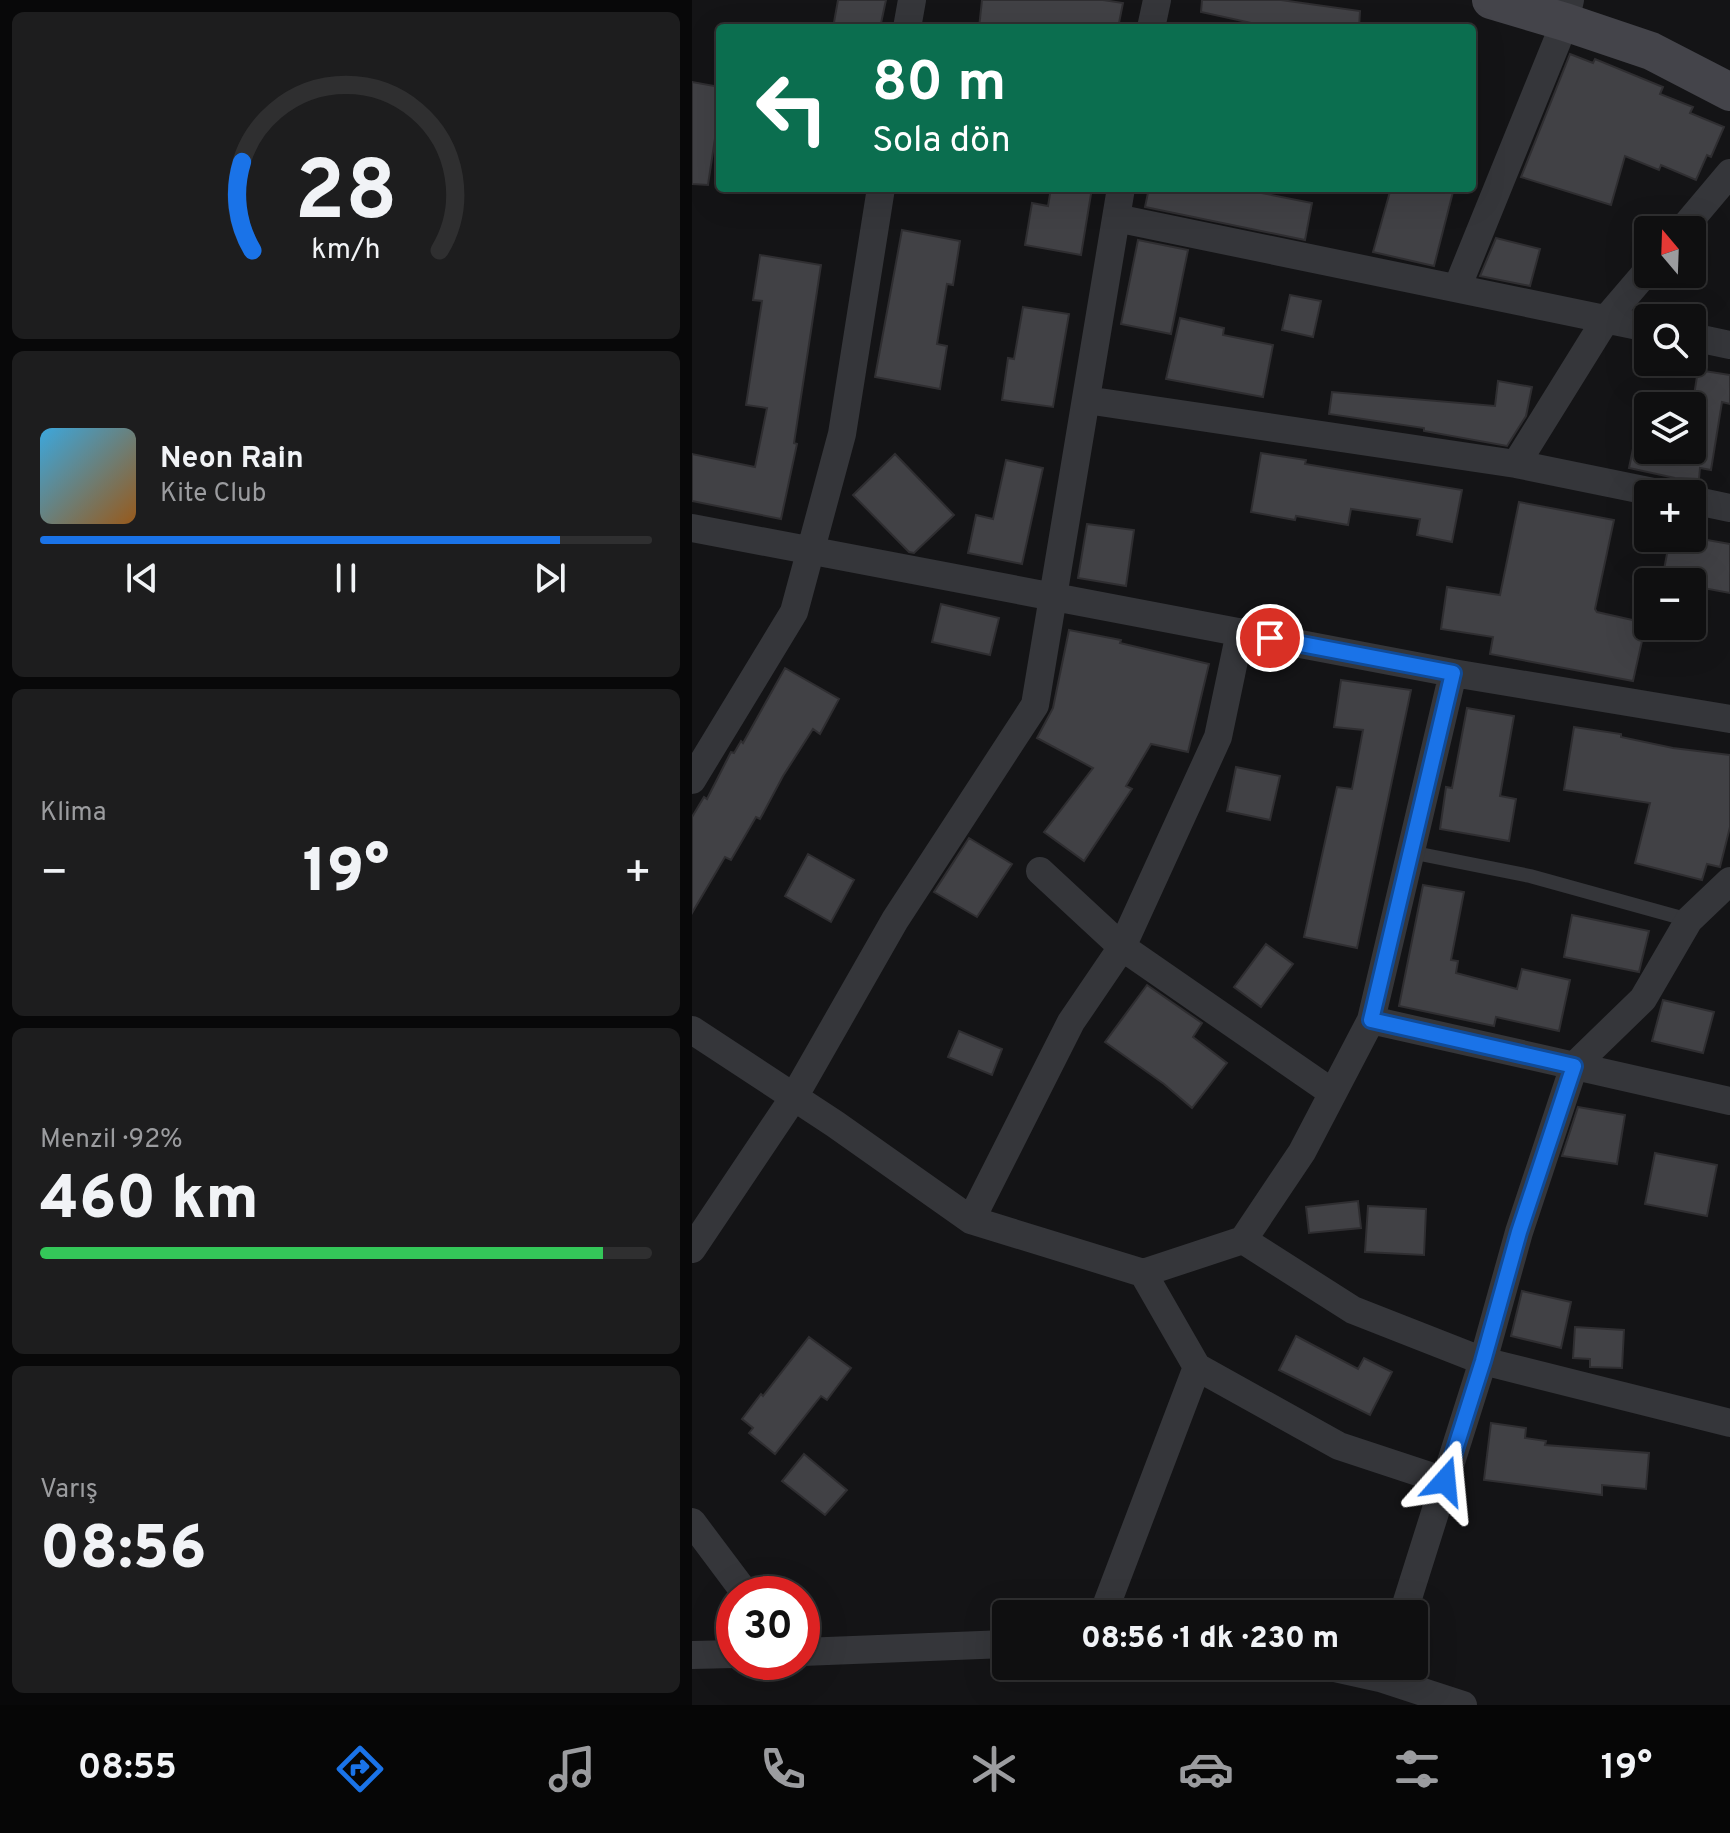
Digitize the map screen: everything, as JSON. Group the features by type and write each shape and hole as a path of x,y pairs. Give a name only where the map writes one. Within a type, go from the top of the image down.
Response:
{"main road":[{"path":"1491,0 1568,11 1729,88"}],"street":[{"path":"908,24 912,0"},
{"path":"1152,24 1157,0"},
{"path":"1457,288 1568,11"},
{"path":"1694,216 1730,173"},
{"path":"692,780 794,612 842,434 880,192"},
{"path":"692,1249 794,1097 895,920 1035,705 1120,192"},
{"path":"1116,218 1634,325"},
{"path":"1516,464 1606,319 1634,286"},
{"path":"1706,340 1730,345"},
{"path":"1086,400 1516,464 1634,488"},
{"path":"1706,503 1730,508"},
{"path":"692,528 1453,673 1730,719"},
{"path":"971,1220 1071,1022 1122,947 1218,737 1240,632"},
{"path":"692,1030 971,1220 1143,1273 1243,1240 1302,1152 1371,1020 1453,673"},
{"path":"1040,871 1122,947 1333,1093"},
{"path":"1407,1600 1483,1361 1519,1232 1574,1066 1643,999 1689,920 1730,881"},
{"path":"1371,1020 1730,1101"},
{"path":"1243,1240 1353,1310 1483,1361 1730,1423"},
{"path":"1143,1273 1197,1367 1339,1446 1445,1481"},
{"path":"1108,1600 1197,1367"},
{"path":"692,1522 732,1576"},
{"path":"820,1651 992,1645"},
{"path":"692,1655 716,1654"},
{"path":"1402,1680 1463,1705"}],"lane":[{"path":"1410,852 1530,876 1689,920"}],"building":[{"path":"838,0 886,0 881,24 834,24"},
{"path":"982,0 1103,0 1123,3 1119,24 979,24"},
{"path":"1202,0 1281,0 1360,11 1359,24 1256,24 1201,12"},
{"path":"1570,54 1593,63 1595,59 1663,87 1660,94 1693,107 1690,113 1724,127 1711,157 1707,155 1696,180 1661,165 1659,170 1625,156 1611,205 1521,177"},
{"path":"692,82 716,86 716,132 708,185 692,184"},
{"path":"1050,192 1091,192 1081,255 1025,245 1032,203 1048,206"},
{"path":"1148,192 1256,192 1312,203 1305,240 1145,207"},
{"path":"1390,192 1453,192 1434,266 1373,252"},
{"path":"902,230 960,241 953,285 947,284 937,344 947,346 940,389 875,377"},
{"path":"1496,238 1540,249 1530,286 1480,276"},
{"path":"1138,240 1188,250 1171,334 1121,324"},
{"path":"760,255 821,265 794,443 797,444 781,519 692,501 692,454 755,467 767,408 746,405 762,301 753,300"},
{"path":"1290,295 1321,301 1313,337 1282,330"},
{"path":"1023,307 1069,314 1053,407 1002,400 1008,358 1014,359"},
{"path":"1180,318 1224,328 1223,335 1273,345 1263,397 1166,379"},
{"path":"1706,371 1730,375 1730,404 1722,402 1711,470 1700,468 1699,479 1675,478 1629,468 1634,444 1634,464 1706,464 1706,392 1695,392 1697,376 1706,376"},
{"path":"1498,381 1532,387 1526,416 1507,446 1424,431 1424,428 1329,414 1332,392 1495,406"},
{"path":"1261,453 1306,460 1305,464 1462,490 1452,542 1417,535 1420,519 1351,509 1348,525 1251,512"},
{"path":"895,454 954,515 914,553 909,552 853,495"},
{"path":"1006,460 1043,468 1022,564 968,553 976,515 993,519"},
{"path":"1519,502 1614,520 1595,609 1634,620 1634,640 1642,640 1633,681 1490,654 1493,637 1441,629 1447,587 1500,595"},
{"path":"1087,524 1134,530 1126,586 1078,578"},
{"path":"1706,540 1730,544 1730,593 1706,589 1706,568 1664,568 1667,552 1706,552"},
{"path":"941,604 999,618 990,655 932,642"},
{"path":"1069,630 1121,640 1120,643 1209,664 1188,752 1151,744 1126,786 1132,789 1084,861 1044,832 1093,768 1037,738 1053,708"},
{"path":"785,668 839,699 820,734 813,729 760,819 756,817 731,860 725,857 692,913 692,817 704,797 707,799 731,752 734,753 741,741 743,743"},
{"path":"1341,680 1411,690 1357,948 1304,937 1337,787 1352,789 1363,730 1334,727"},
{"path":"1467,708 1514,716 1500,796 1516,799 1509,841 1440,829 1446,787 1452,788"},
{"path":"1574,727 1621,734 1621,737 1673,748 1730,755 1730,827 1720,867 1707,864 1702,880 1635,863 1650,803 1564,790"},
{"path":"1236,767 1280,776 1270,820 1227,811"},
{"path":"969,838 1012,864 977,917 934,892"},
{"path":"808,854 854,880 831,922 785,896"},
{"path":"1423,885 1464,892 1451,960 1458,961 1456,973 1517,989 1522,969 1570,980 1559,1031 1496,1017 1494,1026 1399,1006"},
{"path":"1572,915 1649,931 1639,972 1564,957"},
{"path":"1266,944 1293,964 1261,1007 1234,987"},
{"path":"1147,985 1202,1023 1193,1037 1227,1063 1192,1108 1105,1042"},
{"path":"1663,1000 1714,1012 1703,1053 1652,1041"},
{"path":"959,1031 1002,1049 992,1075 948,1057"},
{"path":"1578,1107 1625,1115 1617,1164 1562,1156"},
{"path":"1655,1153 1717,1165 1707,1216 1645,1204"},
{"path":"1358,1201 1361,1228 1309,1233 1306,1207"},
{"path":"1368,1206 1426,1209 1424,1255 1365,1252"},
{"path":"1522,1291 1571,1302 1561,1348 1511,1336"},
{"path":"1575,1327 1624,1330 1622,1368 1590,1367 1590,1359 1573,1358"},
{"path":"1296,1336 1358,1369 1364,1358 1392,1372 1370,1415 1279,1370"},
{"path":"809,1337 851,1368 827,1400 821,1396 775,1454 749,1433 753,1428 742,1419"},
{"path":"1491,1423 1526,1428 1525,1438 1546,1441 1545,1445 1649,1453 1646,1489 1602,1485 1602,1495 1484,1480"},
{"path":"804,1454 847,1490 825,1515 782,1481"}],"route":[{"path":"1270,638 1453,673 1371,1020 1574,1066 1519,1232 1445,1481"}]}
